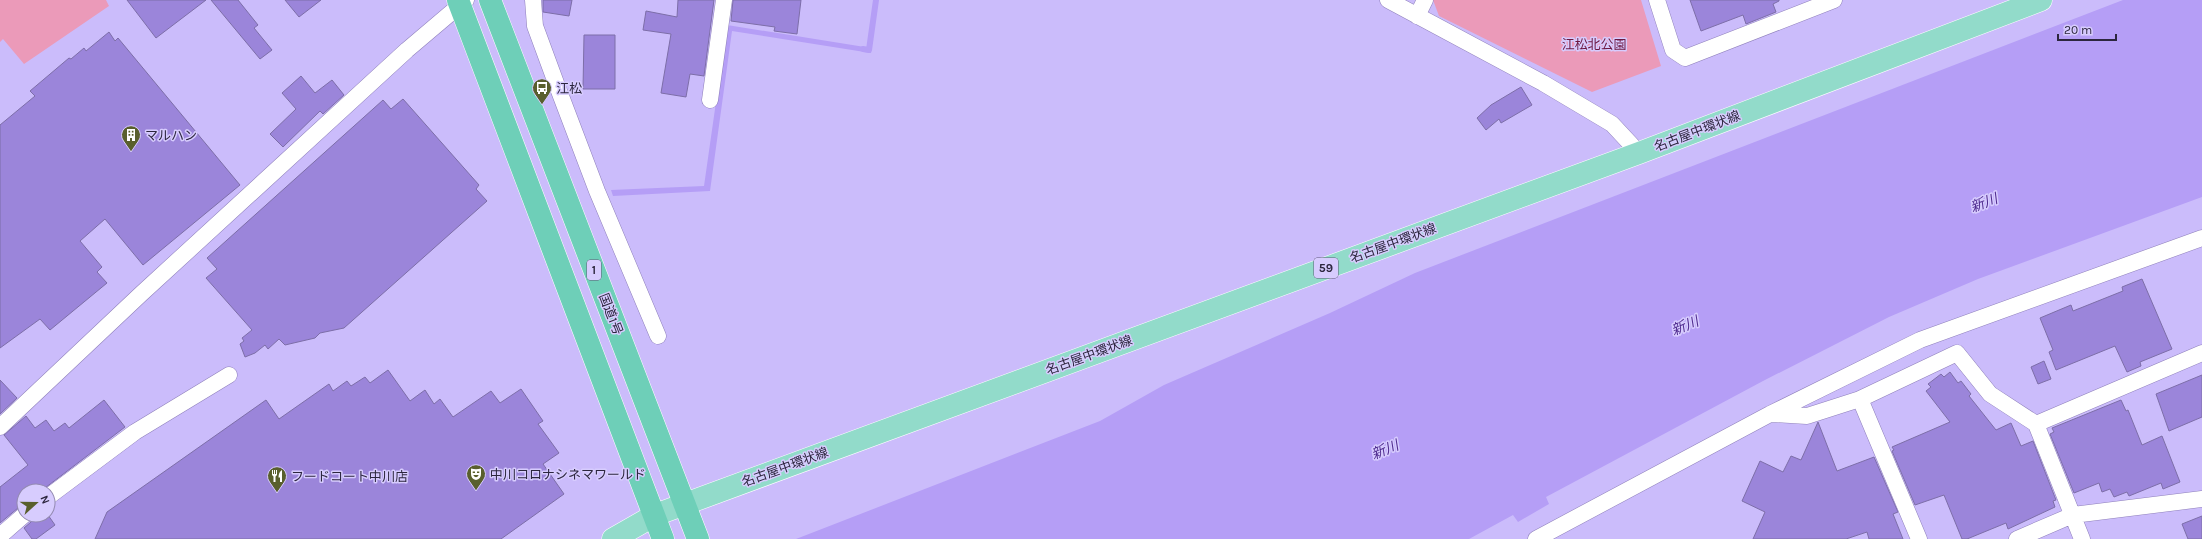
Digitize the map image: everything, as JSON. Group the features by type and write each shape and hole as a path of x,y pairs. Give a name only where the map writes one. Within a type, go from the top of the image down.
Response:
{"highway":[{"name":"国道1号","path":"490,0 698,539"},
{"path":"461,2 663,539"}],"main road":[{"name":"名古屋中環状線","path":"613,539 655,515 1639,153 2041,0"}],"street":[{"path":"533,0 535,26 553,76 597,191 658,336"},
{"path":"710,100 724,0"},
{"path":"1388,0 1543,83 1612,124 1639,153"},
{"path":"1417,16 1425,0"},
{"path":"1656,0 1673,50 1685,58 1801,6 1834,0"},
{"path":"0,427 130,304 461,2"},
{"path":"1536,539 1770,414 1920,340 2202,238"},
{"path":"1770,414 1807,416 1860,399 1957,353 1990,394 2036,424 2082,539"},
{"path":"2036,424 2202,354"},
{"path":"56,491 135,432 229,375"},
{"path":"1860,399 1919,539"},
{"path":"2017,539 2073,516 2202,499"},
{"path":"0,536 16,522"}],"green space":[{"path":"0,0 106,0 109,6 24,64 3,39 0,42"},
{"name":"江松北公園","path":"1433,0 1641,0 1661,66 1592,92 1439,16"}],"water":[{"name":"新川","path":"2123,0 2202,0 2202,197 1978,279 1889,317 1763,381 1546,497 1549,504 1518,522 1513,515 1469,539 796,539 1100,421 1164,385 1330,313 1415,273"},
{"path":"727,25 871,48 871,53 732,31 710,191 613,196 611,190 704,186"}],"building":[{"path":"127,0 206,0 156,38"},
{"path":"211,0 238,0 258,25 254,28 272,50 260,59"},
{"path":"285,0 321,0 299,17"},
{"path":"543,0 572,0 569,16 543,12"},
{"path":"678,0 714,0 704,76 690,74 686,97 661,93 671,34 643,30 646,11 677,17"},
{"path":"733,0 801,0 797,34 774,31 775,27 731,21"},
{"path":"1690,0 1779,1 1773,4 1776,12 1746,24 1743,15 1701,31"},
{"path":"109,32 115,41 118,38 240,185 143,265 105,219 80,241 102,267 97,272 107,283 50,330 40,319 0,348 0,125 35,96 30,91 69,58 71,59 84,48 86,51"},
{"path":"584,35 615,35 615,89 583,89"},
{"path":"301,76 315,93 332,80 344,95 323,114 320,111 283,147 270,134 296,109 282,93"},
{"path":"1521,87 1532,105 1501,123 1499,119 1486,130 1477,118 1491,105"},
{"path":"403,99 479,185 476,189 487,201 344,328 320,333 315,338 285,345 279,339 268,349 265,345 255,353 245,357 240,344 244,341 242,338 252,330 206,278 217,269 207,258 383,100 391,109"},
{"path":"2142,279 2172,349 2140,362 2141,366 2127,372 2115,346 2056,370 2049,352 2053,350 2040,318 2071,305 2073,311 2123,291 2122,287"},
{"path":"2044,361 2051,379 2038,384 2031,367"},
{"path":"388,370 410,401 425,390 434,404 440,399 453,417 491,391 500,403 521,389 543,421 538,424 559,453 543,464 564,494 501,539 95,539 107,512 266,400 279,419 329,384 333,391 347,381 351,386 365,377 370,383"},
{"path":"1950,372 1958,383 1961,381 1971,394 1969,396 1996,430 2011,423 2021,446 2033,441 2056,500 2053,501 2055,507 2008,529 2006,523 1967,539 1962,539 1944,495 1915,505 1892,451 1894,450 1892,447 1950,422 1926,391 1931,387 1928,384 1941,374 1944,377"},
{"path":"2202,375 2202,417 2169,431 2156,394"},
{"path":"0,380 17,398 0,414"},
{"path":"104,400 125,427 52,483 16,483 16,510 0,523 0,487 28,465 4,435 26,416 35,428 46,420 54,431 65,423 69,428"},
{"path":"2121,400 2126,411 2128,410 2142,445 2162,436 2180,482 2163,489 2161,483 2129,496 2127,492 2114,497 2110,489 2102,492 2099,483 2074,493 2050,434 2054,432 2052,428"},
{"path":"1818,422 1837,471 1874,457 1898,512 1893,514 1903,539 1869,539 1867,532 1846,539 1753,539 1765,512 1742,501 1760,461 1783,472 1791,456 1801,460"},
{"path":"2202,516 2202,539 2188,539 2182,524"},
{"path":"30,523 54,523 55,525 36,539 32,539 24,528"}],"waterway":[{"path":"863,49 869,50 876,0"}],"place":[{"name":"江松","path":"542,105"},
{"name":"マルハン","path":"131,152"},
{"name":"中川コロナシネマワールド","path":"476,491"},
{"name":"フードコート中川店","path":"277,493"}]}
